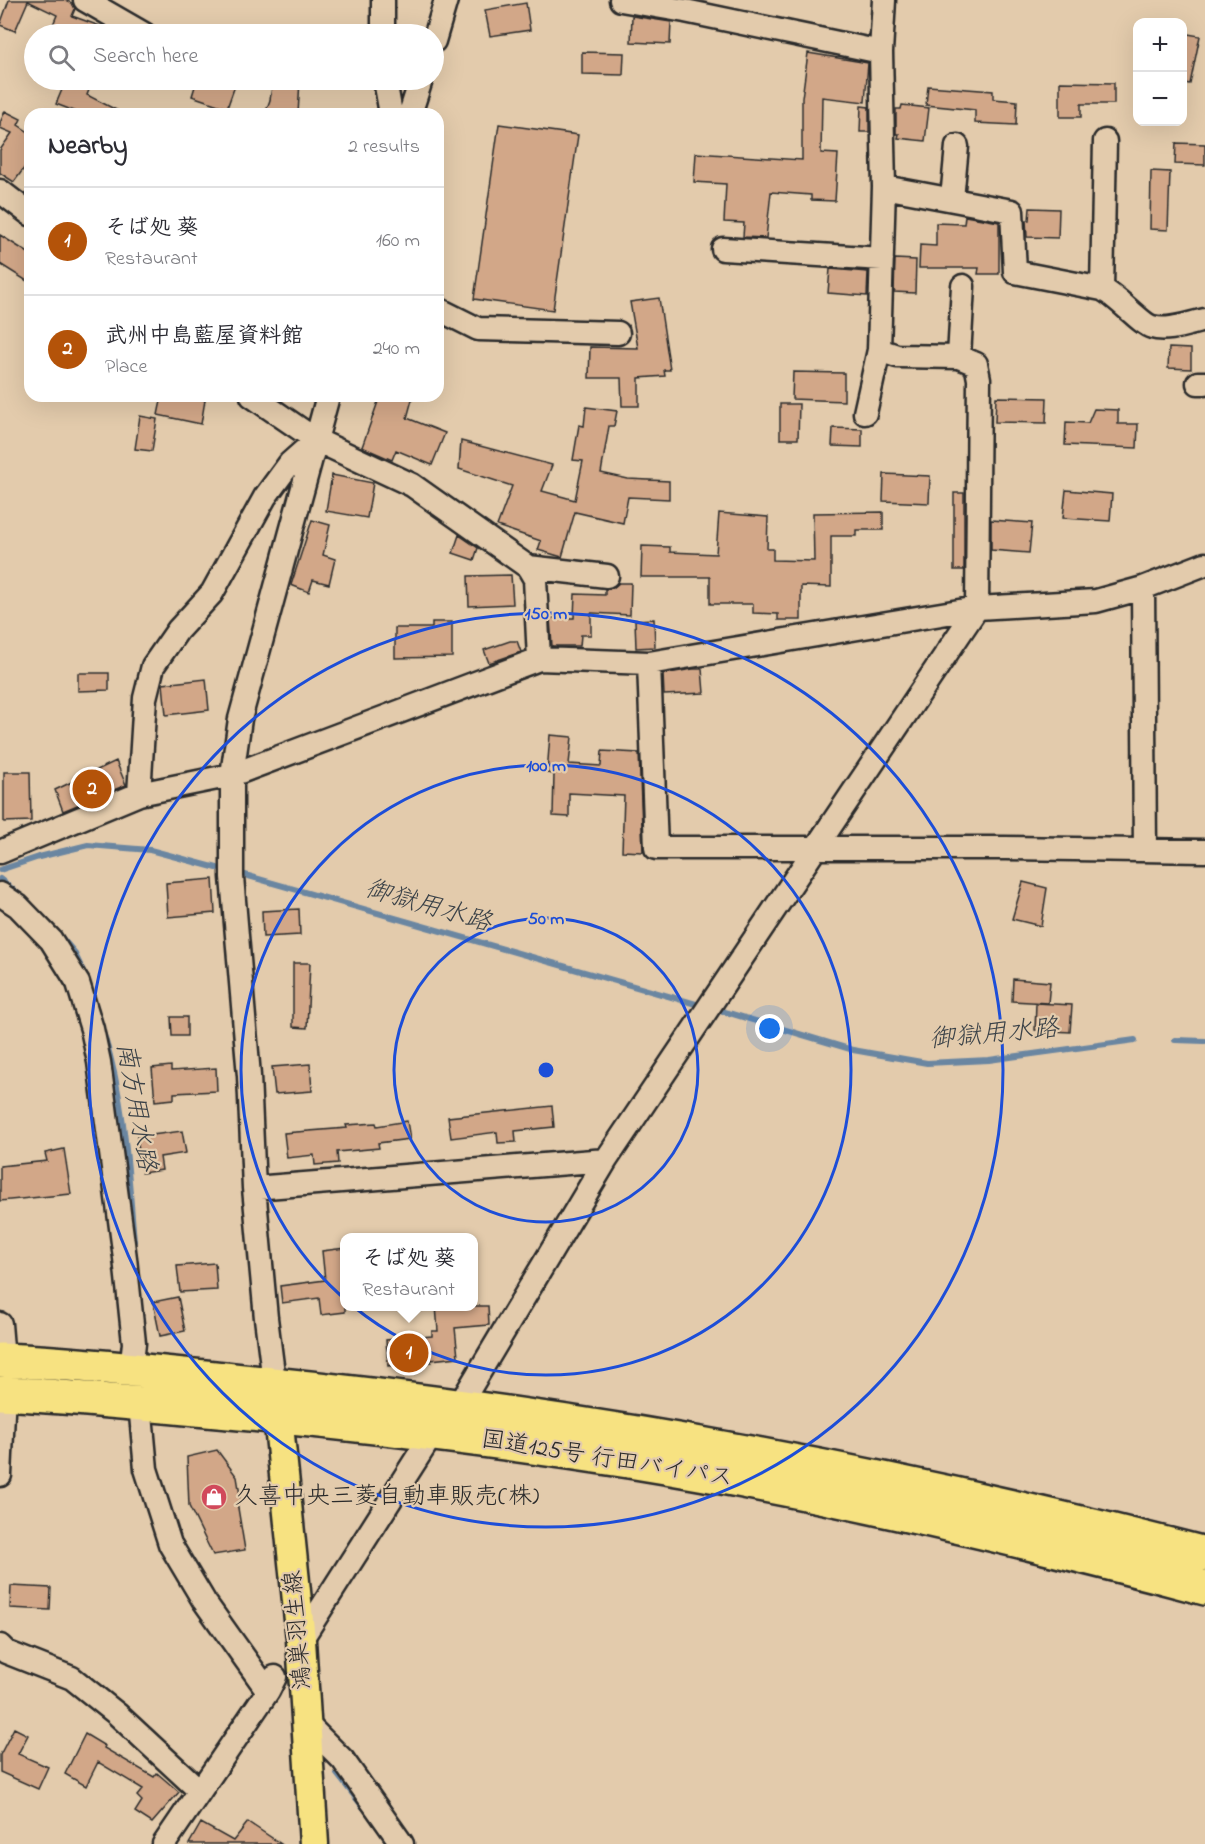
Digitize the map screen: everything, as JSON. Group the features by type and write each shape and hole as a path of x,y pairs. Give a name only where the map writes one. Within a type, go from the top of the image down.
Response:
{"highway":[{"name":"国道125号 行田バイパス","path":"2,1360 274,1383 459,1406 632,1432 958,1494 1205,1554"},
{"name":"国道125号 行田バイパス","path":"2,1393 278,1416 433,1433 634,1462 809,1494 955,1526 1205,1588"}],"main road":[{"name":"鴻巣羽生線","path":"278,1416 300,1640 315,1844"}],"street":[{"path":"85,0 127,24"},
{"path":"383,0 383,24"},
{"path":"439,24 446,0"},
{"path":"621,0 685,5 881,52"},
{"path":"865,413 879,351 884,187 881,52 884,0"},
{"path":"387,90 390,108"},
{"path":"412,108 418,90"},
{"path":"1102,289 1105,141"},
{"path":"952,200 957,146"},
{"path":"884,187 1012,211 1015,272 1102,289 1111,293 1151,327 1169,327 1205,320"},
{"path":"0,190 24,209"},
{"path":"723,249 882,259"},
{"path":"959,357 963,286"},
{"path":"444,312 478,329 618,333"},
{"path":"459,1406 606,1160 977,608 979,379 976,364 959,357 897,356 879,351"},
{"path":"261,402 316,440 412,485 528,567 535,579 539,659"},
{"path":"278,1416 254,1188 249,1076 232,877 232,776 240,719 326,402"},
{"path":"139,794 145,698 153,666 178,630 212,593 265,497 290,463 316,440"},
{"path":"0,852 139,794 232,776 539,659 650,663 977,608 1096,601 1143,588 1205,564"},
{"path":"528,567 607,576"},
{"path":"1143,588 1145,850"},
{"path":"650,663 656,848 1205,851"},
{"path":"0,894 18,906 51,940 78,983 92,1029 99,1062 125,1258 134,1343 131,1370"},
{"path":"254,1188 606,1160"},
{"path":"0,1324 2,1360"},
{"path":"0,1475 2,1393"},
{"path":"140,1404 146,1469 170,1544 204,1601 271,1684 164,1844"},
{"path":"300,1640 433,1433"},
{"path":"0,1646 6,1652 72,1678 117,1714 200,1791"},
{"path":"307,1724 343,1760 402,1844"}],"building":[{"path":"9,0 65,0 72,3 75,9 72,16 94,24 53,24 57,15 28,1 15,31 0,25"},
{"path":"526,3 530,30 490,36 485,10"},
{"path":"632,16 671,22 670,44 631,42"},
{"path":"1187,34 1200,36 1190,84 1187,84"},
{"path":"582,52 624,53 623,75 582,74"},
{"path":"808,53 868,63 865,102 822,97 821,153 838,154 835,201 811,200 811,195 771,192 766,238 743,237 744,223 724,222 726,184 694,182 696,153 802,160 802,98"},
{"path":"1060,82 1114,83 1114,104 1081,104 1081,117 1060,117"},
{"path":"928,86 993,91 993,99 1017,101 1016,125 975,123 975,110 926,105"},
{"path":"62,90 89,90 87,95 112,108 66,108 56,104"},
{"path":"194,90 233,90 227,108 192,96"},
{"path":"272,90 299,90 298,108 267,108"},
{"path":"902,105 929,108 925,141 898,138 896,109 901,109"},
{"path":"861,106 869,107 869,132 860,132"},
{"path":"5,111 21,119 18,125 24,129 24,168 14,182 0,173 0,150 12,133 0,128"},
{"path":"499,124 578,135 553,310 474,299"},
{"path":"1176,143 1205,144 1205,165 1175,164"},
{"path":"1151,171 1170,172 1168,230 1150,229"},
{"path":"1030,208 1059,209 1058,238 1027,237 1026,220 1029,220"},
{"path":"965,216 999,222 999,274 978,274 979,268 919,268 920,245 936,246 936,223 964,224"},
{"path":"0,235 24,250 24,279 0,264"},
{"path":"895,259 916,260 915,293 894,292"},
{"path":"830,269 868,272 867,296 828,293"},
{"path":"659,298 670,370 664,370 665,376 639,378 639,406 622,406 621,378 589,378 590,347 638,348 630,302"},
{"path":"1169,348 1191,349 1191,369 1168,368"},
{"path":"793,372 844,373 844,401 792,399"},
{"path":"996,397 1047,398 1046,423 995,422"},
{"path":"161,402 205,402 201,424 158,415"},
{"path":"378,402 411,402 407,418 445,433 432,465 396,450 392,460 362,447"},
{"path":"780,404 799,404 798,439 780,439"},
{"path":"586,407 617,411 614,426 609,426 601,473 628,479 669,481 669,499 628,497 623,523 575,512 562,557 538,550 541,541 497,526 512,486 459,469 461,441 552,465 542,491 575,500 583,461 573,460 579,425 584,426"},
{"path":"1094,409 1118,410 1118,424 1138,424 1137,448 1065,445 1066,422 1088,423"},
{"path":"140,416 157,419 152,451 135,449"},
{"path":"833,428 862,429 862,447 832,446"},
{"path":"884,474 930,476 929,503 883,501"},
{"path":"332,475 373,483 367,518 326,511"},
{"path":"1066,490 1112,494 1110,521 1063,518"},
{"path":"954,493 964,493 964,570 954,570"},
{"path":"883,512 883,530 856,530 856,536 831,536 831,587 801,586 801,620 778,620 778,614 753,613 753,604 710,604 710,577 641,577 642,546 670,547 670,552 716,554 719,513 768,517 767,549 773,549 773,560 814,561 813,513"},
{"path":"312,520 330,525 323,555 335,559 329,584 313,580 309,592 291,585"},
{"path":"991,520 1032,523 1029,553 991,550"},
{"path":"459,535 478,548 474,560 453,553"},
{"path":"511,575 513,604 469,606 468,576"},
{"path":"619,583 631,583 630,615 591,613 591,635 581,635 580,646 552,646 550,618 574,618 575,594 605,595 605,589 613,588"},
{"path":"654,619 655,647 636,648 635,620"},
{"path":"432,622 452,622 452,657 395,658 395,628 432,628"},
{"path":"510,641 517,641 521,652 489,663 484,650"},
{"path":"702,669 704,693 664,695 663,674"},
{"path":"78,673 109,673 109,690 78,691"},
{"path":"206,679 209,710 166,715 163,684"},
{"path":"550,735 572,737 569,764 601,766 602,751 639,753 643,852 622,851 624,796 569,793 569,817 553,816 554,774 547,773"},
{"path":"116,761 126,785 63,811 55,790"},
{"path":"4,772 30,772 31,821 4,822"},
{"path":"213,879 215,913 168,917 166,883"},
{"path":"1023,882 1047,888 1041,926 1012,919"},
{"path":"299,909 300,935 263,937 262,911"},
{"path":"293,963 310,963 307,1028 293,1027"},
{"path":"1013,979 1050,982 1048,1003 1012,1001"},
{"path":"1036,1003 1072,1005 1070,1032 1035,1030"},
{"path":"171,1017 187,1017 187,1036 172,1036"},
{"path":"310,1064 312,1091 275,1094 272,1067"},
{"path":"171,1066 171,1071 216,1068 217,1091 174,1093 174,1099 155,1101 152,1068"},
{"path":"552,1106 554,1127 515,1131 516,1142 498,1143 497,1132 451,1138 448,1117"},
{"path":"407,1121 410,1139 378,1143 379,1148 337,1152 338,1163 315,1165 314,1155 287,1158 284,1133 347,1128 346,1125 376,1123 377,1126"},
{"path":"182,1131 186,1153 160,1157 162,1170 142,1173 137,1137"},
{"path":"64,1149 71,1194 0,1201 0,1166 47,1161 45,1153"},
{"path":"340,1249 340,1311 345,1312 321,1315 319,1298 282,1303 280,1286 325,1280 322,1251"},
{"path":"215,1263 217,1290 180,1292 177,1266"},
{"path":"178,1297 185,1331 160,1336 153,1302"},
{"path":"478,1306 488,1306 489,1325 455,1328 458,1357 388,1366 386,1340 432,1336 432,1331 438,1331 436,1311 478,1311"},
{"path":"217,1450 237,1477 241,1501 237,1502 245,1550 213,1555 189,1506 187,1457"},
{"path":"11,1586 51,1588 50,1610 10,1608"},
{"path":"14,1728 28,1735 18,1754 48,1767 38,1789 0,1772 0,1755"},
{"path":"85,1734 105,1746 104,1748 154,1777 157,1773 179,1792 152,1823 135,1812 142,1801 137,1796 143,1789 98,1762 86,1786 65,1774"},
{"path":"248,1822 281,1844 189,1844 201,1823 233,1841"}],"waterway":[{"name":"御獄用水路","path":"0,870 39,857 88,845 150,850 217,868"},
{"name":"御獄用水路","path":"245,875 703,1006"},
{"name":"南方用水路","path":"0,879 25,899"},
{"name":"南方用水路","path":"61,937 74,952 83,971"},
{"name":"御獄用水路","path":"719,1010 853,1050 927,1063 989,1060 1135,1040"},
{"name":"南方用水路","path":"104,1035 121,1111 134,1241"},
{"name":"御獄用水路","path":"1175,1040 1205,1041"},
{"name":"南方用水路","path":"337,1774 363,1807"}],"place":[{"name":"武州中島藍屋資料館","path":"92,789"},
{"name":"そば処 葵","path":"409,1353"},
{"name":"久喜中央三菱自動車販売(株)","path":"214,1497"}]}
